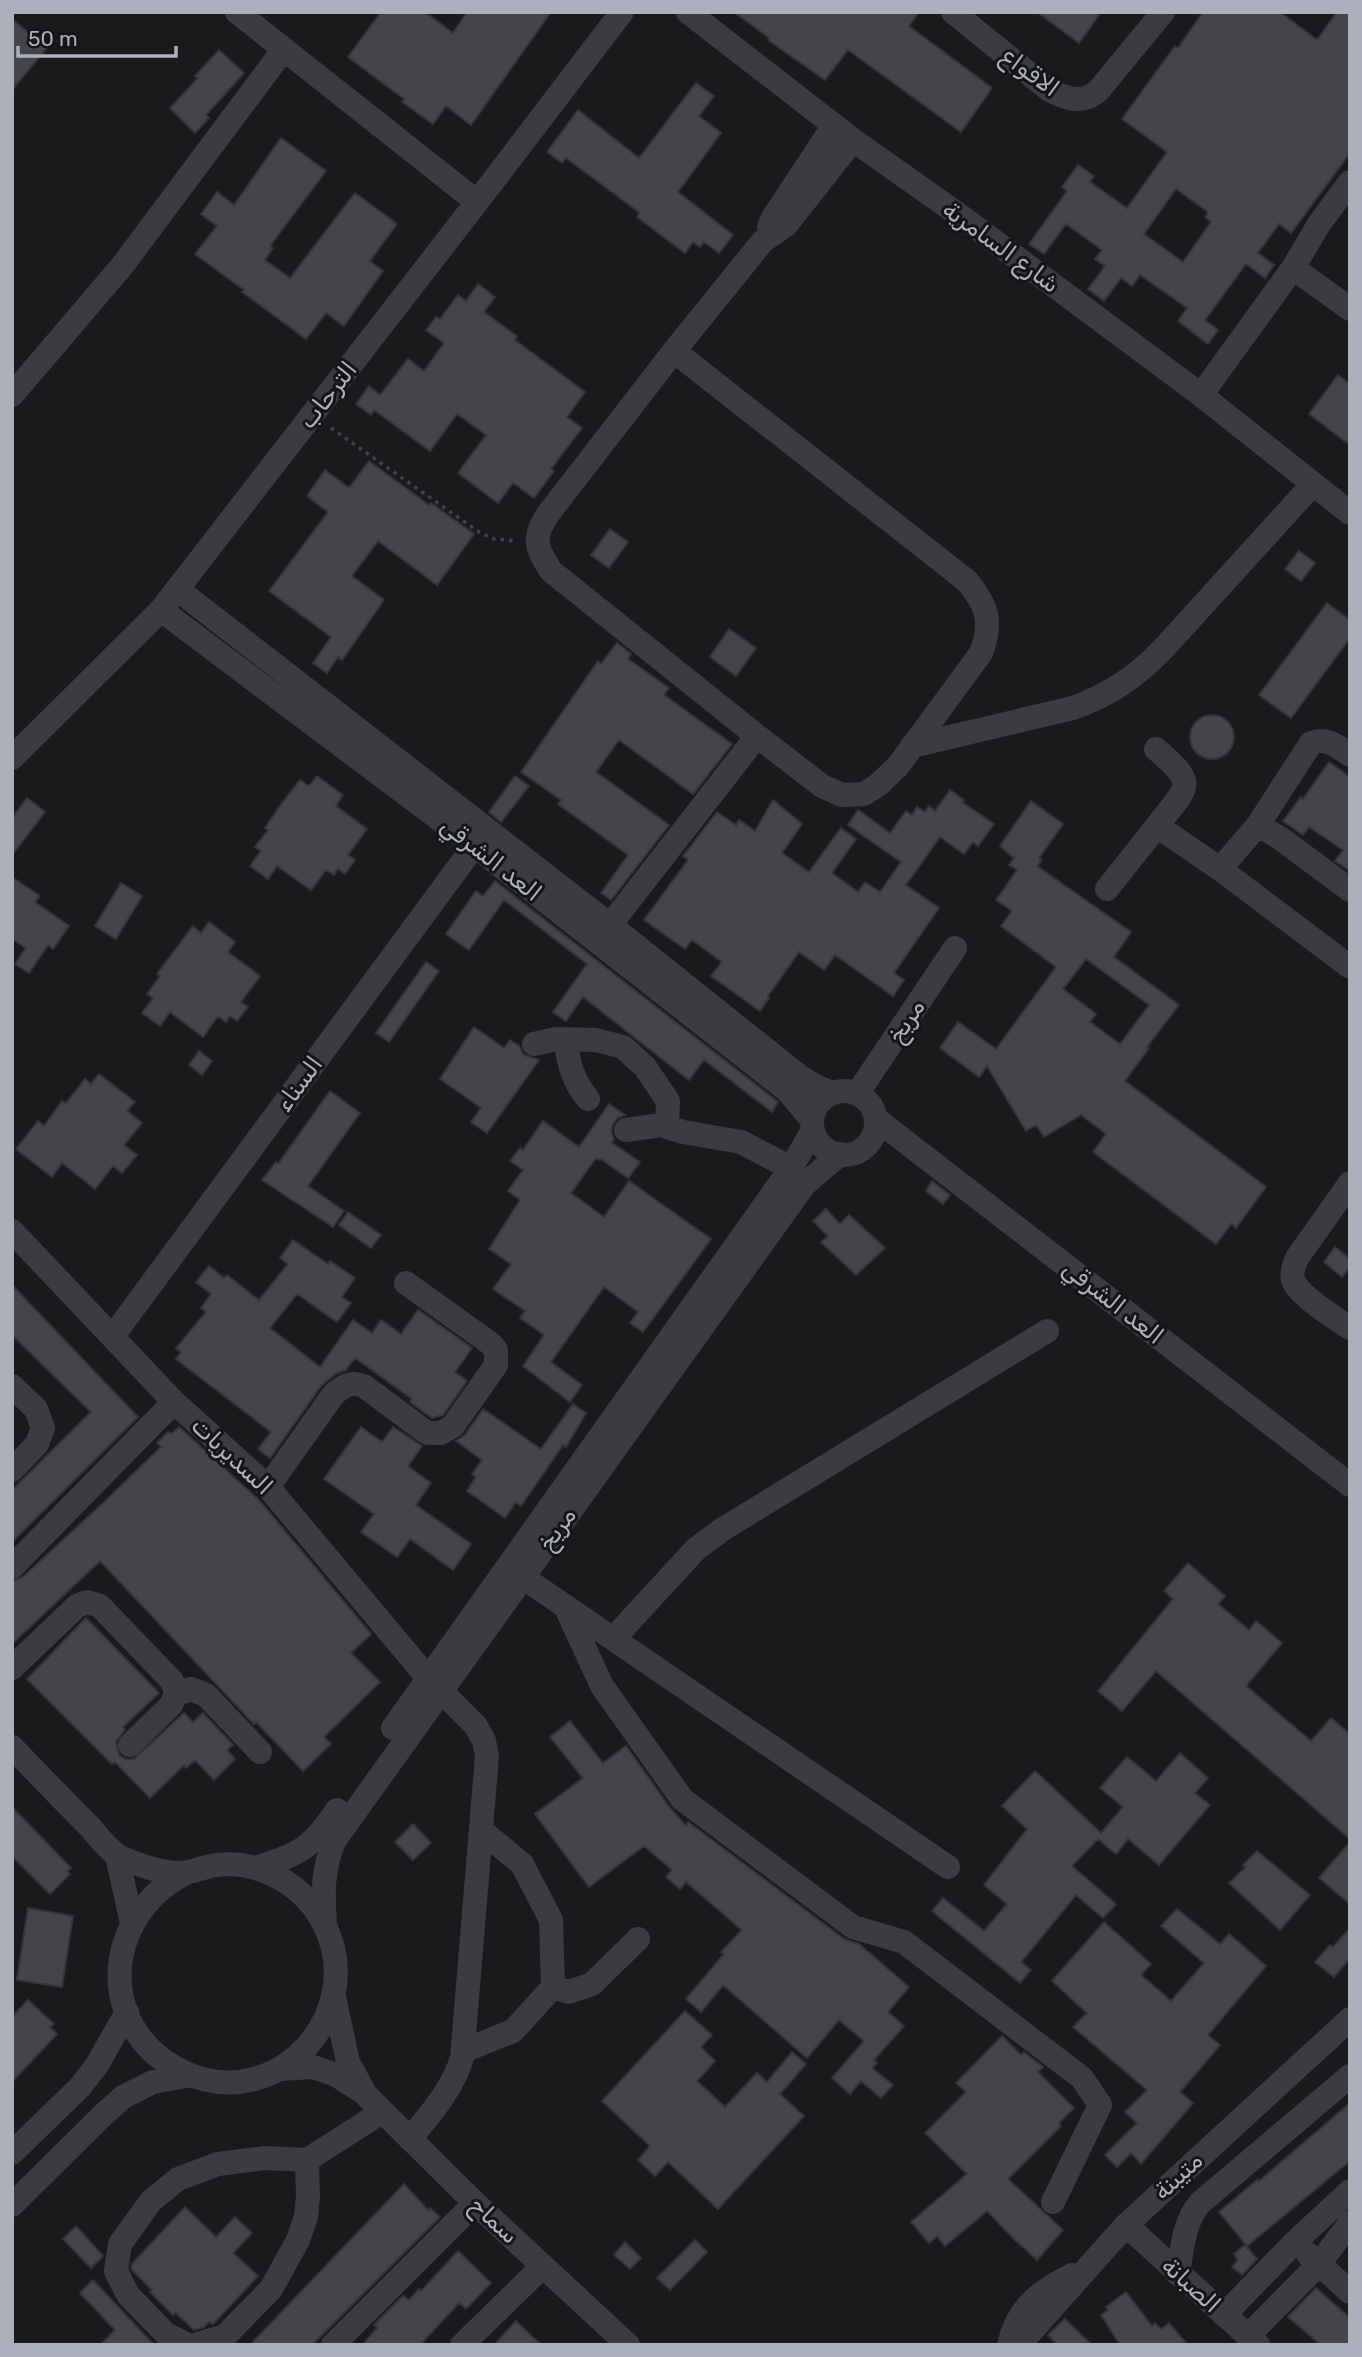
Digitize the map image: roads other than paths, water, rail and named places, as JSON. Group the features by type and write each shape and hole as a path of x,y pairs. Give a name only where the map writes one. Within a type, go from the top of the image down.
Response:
{"street":[{"path":"237,12 477,202"},
{"name":"الترحاب","path":"12,758 160,610 622,12"},
{"name":"شارع السامرية","path":"688,12 844,132 1201,395 1350,513"},
{"name":"الاقواع","path":"953,12 1048,89 1062,97 1077,100 1091,97 1099,90 1163,12"},
{"path":"12,395 122,266 284,49"},
{"path":"674,351 967,581 982,600 987,617 988,636 981,653 898,766 864,794 842,795 822,786 757,736 551,571 541,556 537,541 540,527 548,514 674,351 763,241 774,216 844,132"},
{"path":"1201,395 1293,268 1319,224 1350,182"},
{"path":"1293,268 1350,309"},
{"path":"912,746 1073,708 1122,685 1144,669 1313,484"},
{"name":"العد الشرقي","path":"177,589 788,1091 812,1125"},
{"name":"العد الشرقي","path":"160,610 480,838 610,925 799,1076 832,1093"},
{"path":"610,925 757,736"},
{"path":"1220,869 1258,825 1311,743 1328,741 1350,755"},
{"path":"1107,889 1184,790 1185,780 1179,768 1156,749"},
{"path":"1258,825 1350,890"},
{"path":"1157,826 1220,869 1349,965"},
{"name":"السناء","path":"113,1336 480,838"},
{"name":"مريخ","path":"858,1094 955,948"},
{"path":"534,1044 556,1039 596,1040 623,1047 645,1066 668,1101 667,1127"},
{"path":"565,1040 569,1064 577,1085 588,1099"},
{"path":"845,1091 858,1094 870,1104 876,1119 874,1135 869,1143 856,1152 840,1154 826,1149 816,1138 812,1125 816,1106 832,1093 845,1091"},
{"name":"العد الشرقي","path":"876,1119 1350,1485"},
{"path":"626,1130 661,1125 741,1142 791,1168"},
{"name":"مريخ","path":"515,1573 791,1168 812,1125"},
{"name":"مريخ","path":"256,1868 305,1849 322,1832 804,1185 840,1154"},
{"path":"1350,1183 1297,1258 1293,1268 1293,1280 1301,1292 1350,1328"},
{"name":"السديريات","path":"12,1231 173,1402 268,1487 434,1684 476,1727 484,1741 486,1756 481,1830 463,2051 452,2083 410,2139"},
{"path":"268,1487 333,1395 347,1384 364,1386 427,1433 441,1433 453,1426 496,1365 496,1350 491,1343 406,1283"},
{"path":"612,1639 696,1549 723,1529 1047,1331"},
{"path":"12,1385 36,1409 43,1428 37,1444 12,1470"},
{"path":"12,1567 173,1402"},
{"path":"515,1573 948,1867"},
{"path":"12,1668 77,1606 87,1602 100,1606 172,1681 176,1694"},
{"path":"566,1608 602,1686 682,1799 853,1927 904,1942 1082,2078 1100,2105 1053,2202"},
{"name":"مريخ","path":"325,1926 323,1885 326,1863 334,1841 434,1684"},
{"path":"130,1745 170,1705 176,1694 191,1689 206,1695 260,1752"},
{"path":"12,1747 117,1856 164,1871 184,1874"},
{"path":"463,2051 513,2031 552,1987 551,1920 522,1864 481,1830"},
{"path":"117,1856 132,1923"},
{"path":"238,1865 256,1868 289,1884 310,1903 325,1926 335,1961 334,1997 320,2031 302,2052 280,2069 245,2080 227,2082 191,2075 159,2057 135,2029 122,1994 120,1967 124,1940 132,1923 154,1894 168,1882 202,1867 238,1865"},
{"path":"552,1987 569,1992 592,1984 638,1939"},
{"name":"سماح","path":"334,1997 348,2062 364,2093"},
{"path":"12,2153 80,2087 97,2065 127,2012"},
{"name":"متيبنة","path":"1019,2345 1126,2224 1350,2018"},
{"name":"سماح","path":"280,2069 313,2067 336,2075 364,2093 475,2203 628,2345"},
{"path":"12,2205 123,2098 153,2082 191,2075"},
{"name":"متيبنة","path":"1178,2274 1188,2222 1200,2203 1350,2076"},
{"path":"187,2345 166,2334 128,2295 116,2271 120,2244 151,2201 178,2179 218,2164 265,2158 307,2160 382,2112"},
{"path":"195,2345 225,2336 271,2289 298,2240 306,2217 307,2160"},
{"path":"1224,2315 1295,2242 1350,2191"},
{"path":"332,2345 475,2203"},
{"name":"الصبانة","path":"1126,2224 1253,2340"},
{"path":"1253,2340 1350,2224"},
{"path":"1295,2242 1350,2291"},
{"path":"462,2345 543,2266"},
{"path":"1009,2345 1013,2328 1029,2303 1052,2285 1083,2271"}]}
